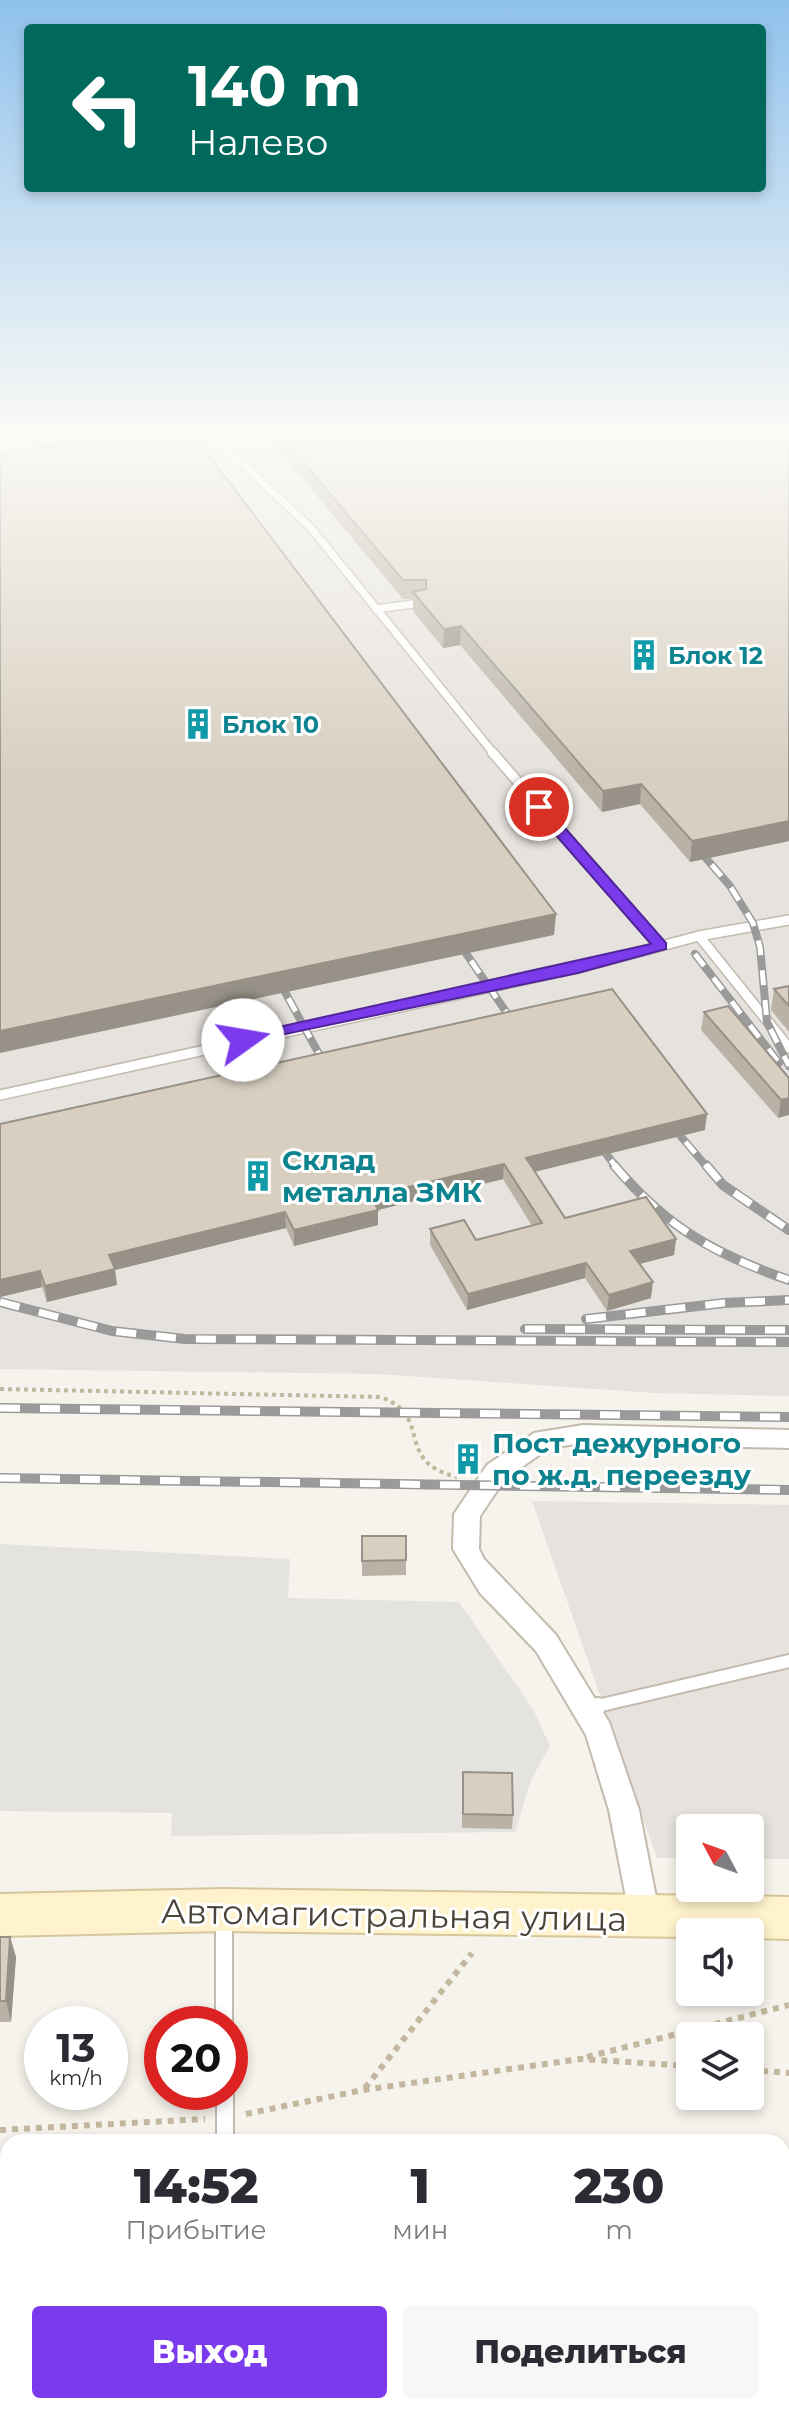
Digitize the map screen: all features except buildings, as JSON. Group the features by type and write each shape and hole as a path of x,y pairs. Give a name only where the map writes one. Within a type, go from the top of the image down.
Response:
{"main road":[{"name":"Автомагистральная улица","path":"0,1915 224,1910 789,1918"}],"street":[{"path":"645,1918 612,1764 587,1708 546,1643 489,1585 466,1549 467,1514 485,1485 510,1459 526,1448 559,1437 789,1439"}],"lane":[{"path":"328,550 518,784 661,946"},
{"path":"376,609 421,603"},
{"path":"0,1095 578,968 699,936 789,920"},
{"path":"699,936 789,1048"},
{"path":"587,1708 789,1661"},
{"path":"224,1910 224,2006"},
{"path":"225,2110 225,2134"}],"path":[{"path":"0,1389 380,1397 392,1400 413,1424 422,1461 430,1468 457,1477"},
{"path":"363,2090 472,1953"},
{"path":"0,2130 225,2118 363,2090 580,2059 789,2005"},
{"path":"580,2059 676,2065"},
{"path":"764,2071 789,2073"}],"shaded area":[{"path":"0,550 789,550 789,1396 654,1393 377,1374 0,1369"},
{"path":"532,1501 789,1505 789,1859 764,1859 764,1814 676,1814 676,1858 657,1858"},
{"path":"0,1544 290,1559 288,1598 459,1602 533,1709 550,1746 531,1780 515,1832 171,1836 172,1813 0,1811"}],"railway":[{"path":"692,842 730,886 753,923 760,947 767,1022 789,1066"},
{"path":"454,936 520,1032"},
{"path":"695,954 779,1063"},
{"path":"274,972 330,1074"},
{"path":"666,1119 707,1167"},
{"path":"593,1136 616,1167"},
{"path":"614,1165 653,1205 693,1236 737,1260 789,1280"},
{"path":"706,1165 723,1185 789,1230"},
{"path":"586,1319 724,1303 789,1300"},
{"path":"0,1302 112,1331 185,1339 789,1342"},
{"path":"525,1329 789,1330"},
{"path":"0,1408 789,1417"},
{"path":"0,1478 789,1490"}],"place":[{"name":"Блок 12","path":"644,655"},
{"name":"Блок 10","path":"198,724"},
{"name":"Склад металла ЗМК","path":"258,1176"},
{"name":"Пост дежурного по ж.д. переезду","path":"468,1459"}],"route":[{"path":"243,1040 578,968 661,946 539,807"}]}
